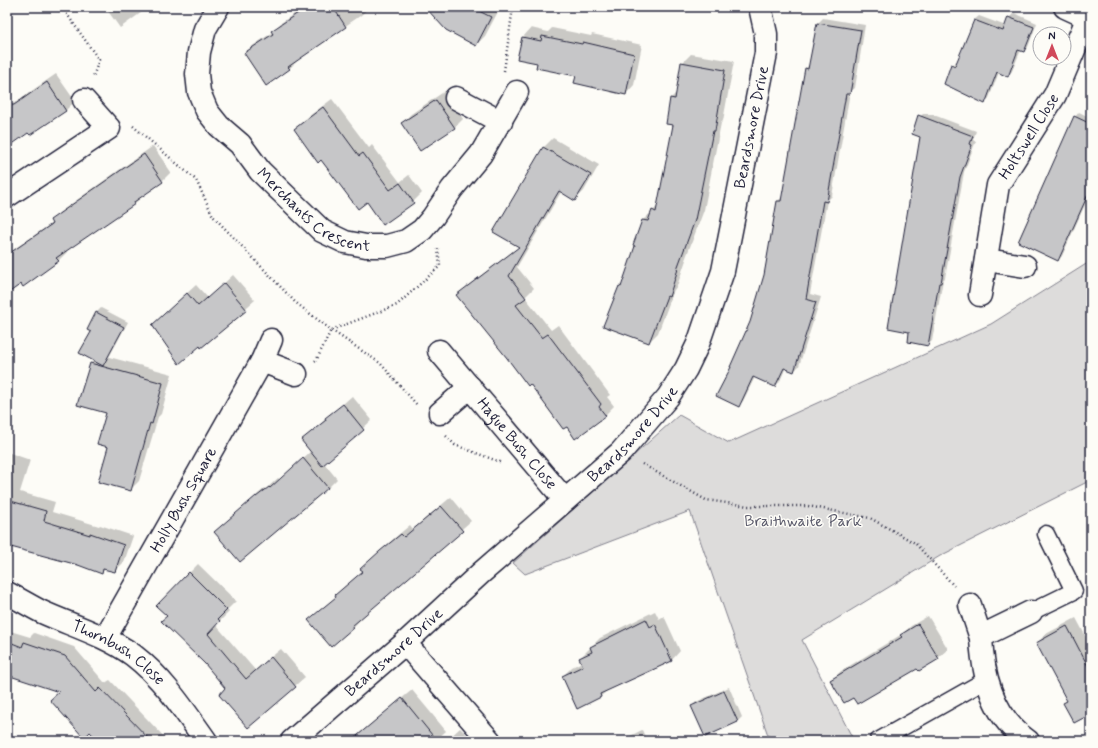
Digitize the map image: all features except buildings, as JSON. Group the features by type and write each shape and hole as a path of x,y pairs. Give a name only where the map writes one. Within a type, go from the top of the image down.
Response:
{"street":[{"name":"Merchants Crescent","path":"218,7 205,29 199,52 197,74 199,92 207,111 219,126 240,144 260,171 322,231 345,242 366,246 387,246 406,241 422,230 433,217 452,189 481,154 501,122 517,92"},
{"name":"Beardsmore Drive","path":"292,741 620,452 668,397 686,369 698,344 723,271 766,53 766,34 760,7"},
{"path":"1065,7 1089,18"},
{"name":"Holtswell Close","path":"980,295 998,185 1055,95 1089,18"},
{"path":"456,98 501,122"},
{"path":"7,196 109,128 84,100"},
{"path":"986,260 1024,266"},
{"name":"Holly Bush Square","path":"105,638 262,361 271,340"},
{"name":"Hague Bush Close","path":"439,351 565,500"},
{"path":"262,361 296,374"},
{"name":"Hague Bush Close","path":"441,422 470,387"},
{"name":"Thornbush Close","path":"7,593 41,611 105,638 132,655 150,670 179,703 206,741"},
{"path":"970,605 981,638 982,657 986,680 1005,720 1019,735 1028,741"},
{"path":"981,638 986,634 1031,612"},
{"path":"405,643 490,741"}],"lane":[{"path":"1031,612 1074,591 1046,534"},
{"path":"878,741 986,680"}],"path":[{"path":"62,7 99,60 92,78"},
{"path":"514,7 503,78 517,92"},
{"path":"132,125 196,180 213,216 295,302 331,330 380,363 419,408"},
{"path":"296,374 317,359 331,330 397,305 440,266 433,217"},
{"path":"441,422 455,445 502,463"},
{"path":"620,452 706,500 748,506 808,506 870,518 915,542 970,605"}],"green space":[{"name":"Braithwaite Park","path":"1091,261 1091,480 940,556 802,640 854,741 770,741 690,511 525,574 513,563 679,415 729,443 991,324"}]}
